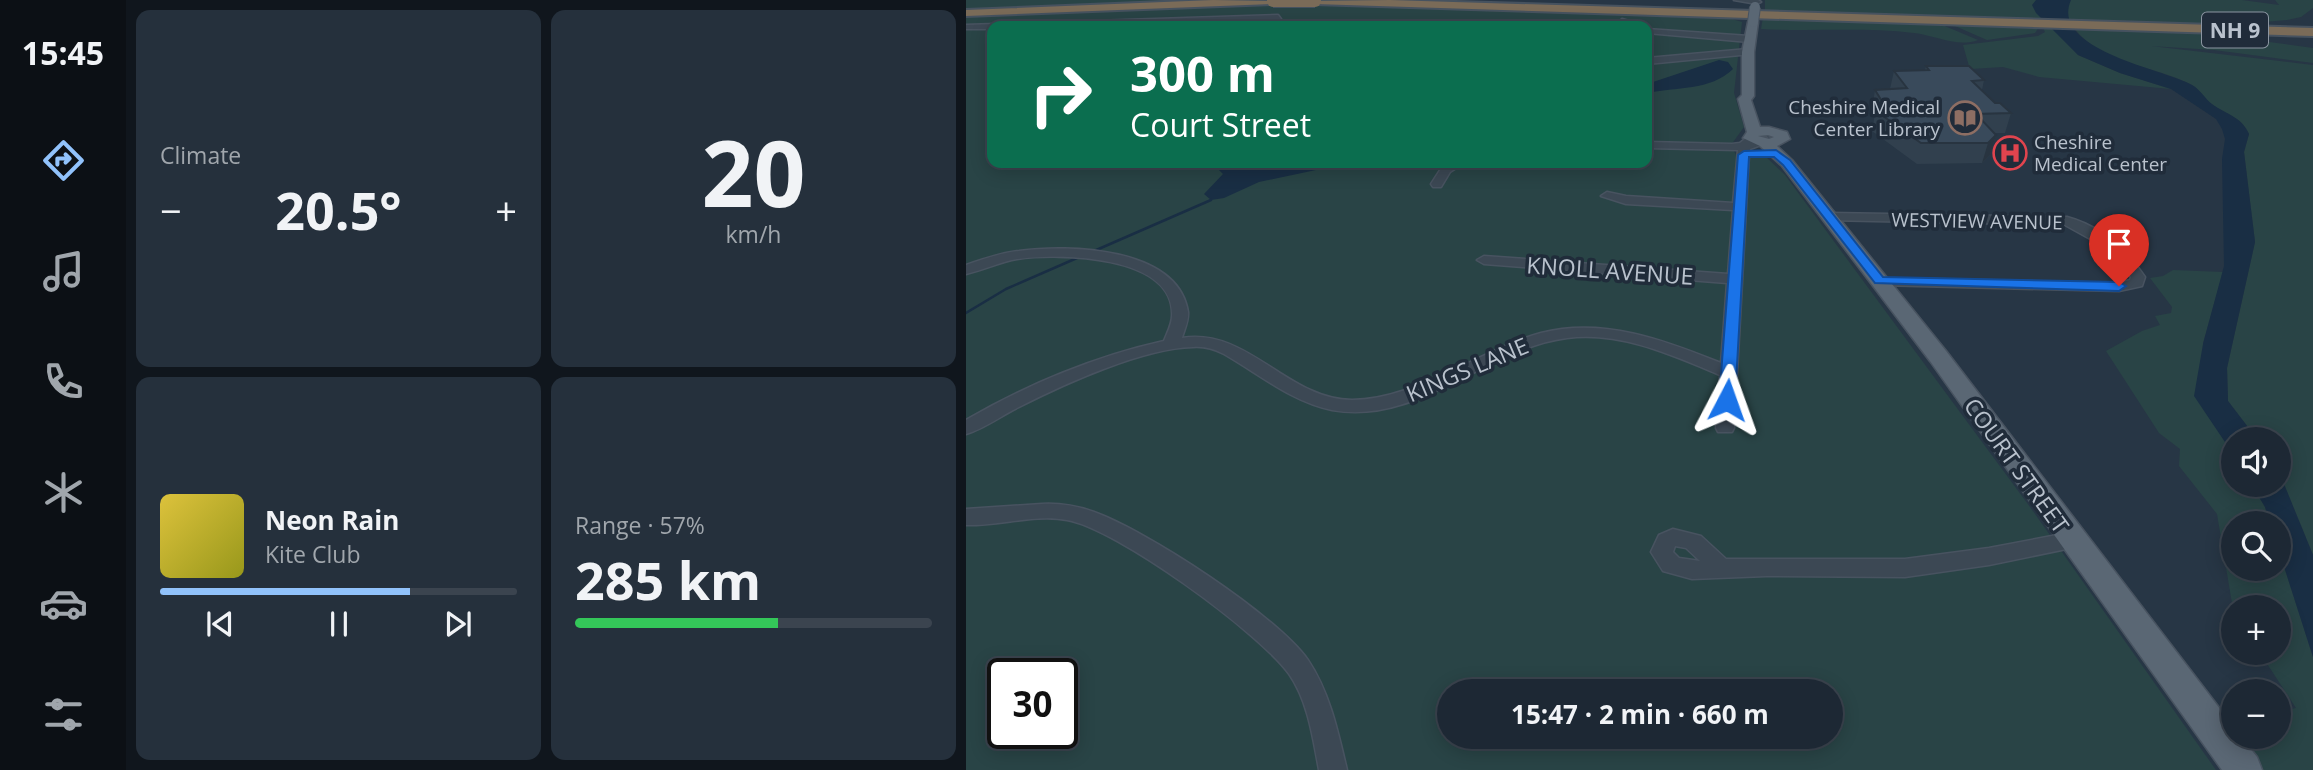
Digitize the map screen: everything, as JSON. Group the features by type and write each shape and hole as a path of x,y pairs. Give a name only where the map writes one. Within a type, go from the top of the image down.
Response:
{"highway":[{"name":"NH 9","path":"966,13 1315,1 2313,32"},
{"name":"NH 9","path":"2096,26 2236,26 2301,19"},
{"path":"2158,28 2238,35 2313,46"}],"main road":[{"name":"COURT STREET","path":"1756,3 1748,45 1748,96 1744,99 1763,145 1830,217 1880,281 2244,770"}],"street":[{"path":"1279,21 1296,0"},
{"path":"1738,0 1756,3"},
{"path":"966,27 987,27"},
{"path":"1652,32 1748,45"},
{"path":"1652,60 1748,45"},
{"path":"1652,145 1763,145 1741,207 1725,428"},
{"path":"1437,184 1449,168"},
{"path":"1607,197 1626,201 1741,207"},
{"name":"WESTVIEW AVENUE","path":"1830,217 2067,221 2088,230 2116,251 2138,277 2137,284 2119,286 1880,281"},
{"path":"966,270 1016,255 1060,252 1097,256 1138,265 1164,281 1177,301 1180,315 1172,344"},
{"name":"KNOLL AVENUE","path":"1484,260 1735,279"},
{"name":"KINGS LANE","path":"966,428 1003,407 1094,370 1172,344 1202,340 1213,343 1305,395 1350,406 1402,398 1423,391 1517,347 1568,333 1615,334 1646,341 1729,373"},
{"path":"966,517 1068,512 1094,519 1160,558 1247,616 1296,664 1322,715 1333,770"},
{"path":"1720,567 1905,568 2012,554 2073,540"}],"green space":[{"path":"966,0 1250,0 966,11"},
{"path":"1765,0 2242,0 2279,5 2275,0 2313,0 2313,8 2301,17 2287,20 2229,25 1765,13"},
{"path":"1237,4 1335,4 1725,17 1742,22 1734,93 1744,127 1731,145 1736,155 1766,157 1785,175 2030,507 2216,770 966,770 966,14"},
{"path":"1763,17 1940,24 1978,40 1962,43 1895,31 1761,29"},
{"path":"1948,23 2039,27 2035,33 1987,40"},
{"path":"2043,28 2052,28 2078,55 2120,73 2171,89 2039,77 2003,67 1971,69 1969,66 1963,45 2038,36 2045,32"},
{"path":"2074,28 2218,35 2313,48 2313,63 2214,50 2151,46 2313,65 2313,555 2289,497 2291,427 2248,427 2228,401 2227,368 2255,242 2244,152 2249,134 2237,119 2211,104 2192,85 2113,57 2085,40"},
{"path":"2173,270 2223,272 2203,343 2221,433 2221,497 2259,497 2266,511 2221,511 2221,538 2217,514 2179,466 2180,449 2159,433 2106,351 2142,331 2160,325 2155,316 2171,313 2172,307 2150,278 2163,276"},
{"path":"2228,581 2289,581 2313,657 2313,770 2260,770 2245,749 2291,749 2291,709 2296,708 2291,700 2291,679 2277,679 2268,665 2291,665 2291,595 2231,595"}],"water":[{"path":"2036,0 2071,0 2069,17 2077,32 2092,45 2192,85 2212,104 2238,119 2246,128 2249,134 2244,152 2255,242 2227,368 2228,401 2248,427 2221,427 2221,436 2194,396 2203,344 2224,266 2222,159 2225,139 2222,129 2216,119 2171,89 2120,73 2078,55 2036,13 2032,5"},
{"path":"1719,60 1728,62 1733,69 1714,81 1692,87 1652,92 1652,82"},
{"path":"1217,168 1325,168 1259,182 1224,198 1211,200 1204,194 1223,174"},
{"path":"2259,497 2289,497 2313,555 2313,657 2289,581 2291,581 2291,511 2266,511"}],"building":[{"name":"Cheshire Medical Center","path":"1926,66 1969,66 1984,80 1972,81 1995,103 2000,103 2011,113 1976,114 1996,135 1988,143 1921,143 1876,111 1888,111 1875,90 1907,88 1894,71 1929,70"}],"waterway":[{"path":"1094,251 1211,200"},
{"path":"966,313 1006,289 1077,258"}],"place":[{"name":"Cheshire Medical Center Library","path":"1965,118"},
{"name":"Cheshire Medical Center","path":"2010,153"}],"route":[{"path":"1727,400 1744,155 1776,153 1787,163 1880,281 2119,286"}]}
